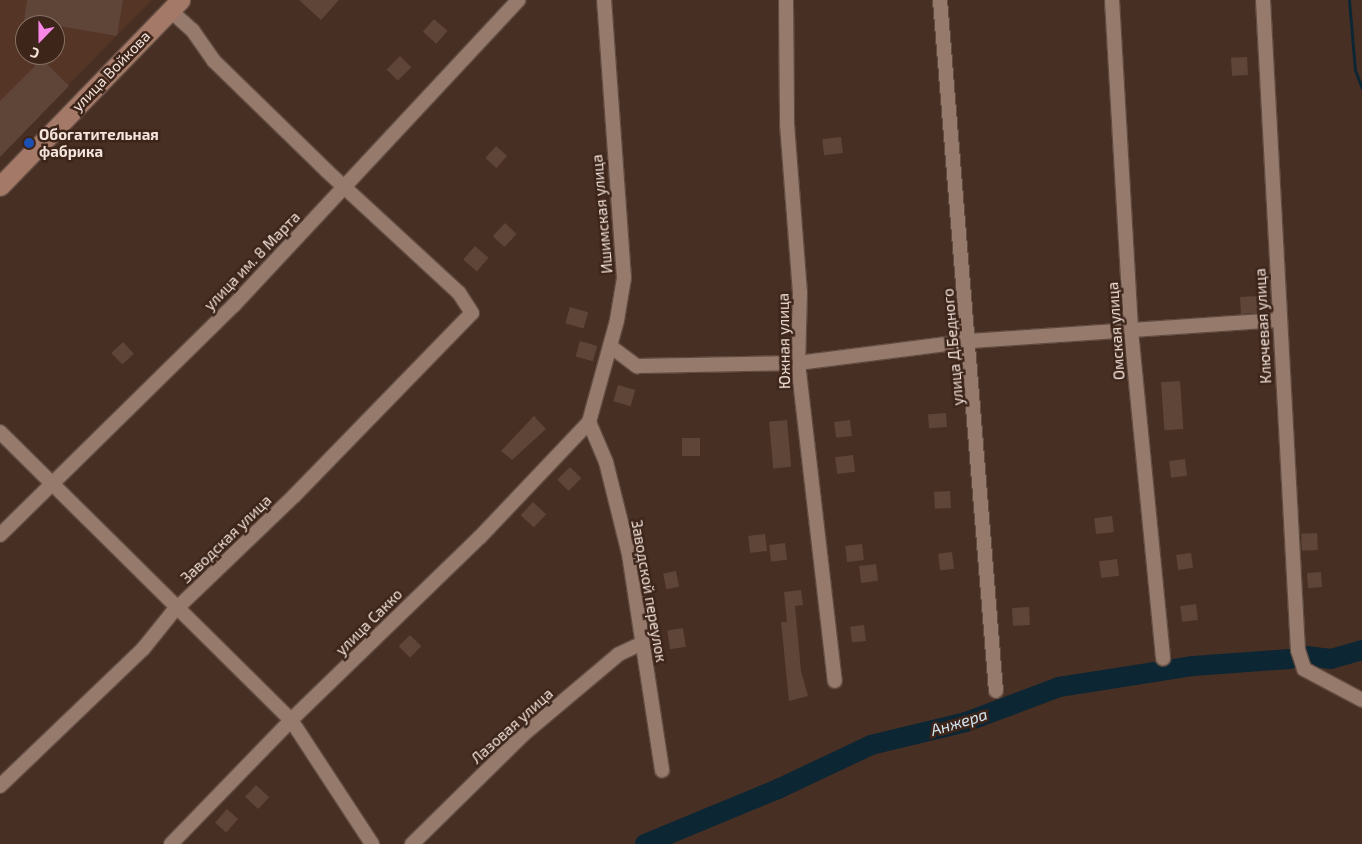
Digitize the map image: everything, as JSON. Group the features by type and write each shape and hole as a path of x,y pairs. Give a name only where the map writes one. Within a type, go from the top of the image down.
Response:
{"street":[{"name":"улица им. 8 Марта","path":"0,535 234,305 518,0"},
{"name":"Ишимская улица","path":"589,422 610,346 624,278 604,0"},
{"name":"Южная улица","path":"786,0 787,124 800,292 798,363 835,681"},
{"name":"улица Д.Бедного","path":"940,0 970,342 996,692"},
{"name":"Омская улица","path":"1112,0 1131,331 1163,658"},
{"name":"Ключевая улица","path":"1262,0 1298,650 1304,669 1362,700"},
{"path":"175,5 214,61 346,186"},
{"name":"улица Войкова","path":"0,186 175,5"},
{"name":"Заводская улица","path":"0,786 143,649 179,606 294,496 472,313 459,293 346,186"},
{"path":"610,346 637,366 798,363 970,342 1279,320"},
{"name":"Заводской переулок","path":"589,422 606,462 629,554 662,770"},
{"name":"улица Сакко","path":"171,844 291,720 480,537 589,422"},
{"path":"0,432 179,606 291,720 372,844"},
{"name":"Лазовая улица","path":"412,844 524,734 619,654 643,643"}],"shaded area":[{"path":"0,0 152,0 0,154"}],"building":[{"path":"27,0 123,0 117,36 65,27 65,15 25,15"},
{"path":"299,0 339,0 321,20"},
{"path":"434,19 448,31 436,44 423,32"},
{"path":"400,56 411,67 398,81 387,69"},
{"path":"1247,57 1248,75 1232,76 1231,58"},
{"path":"36,65 48,65 69,86 0,157 0,101"},
{"path":"841,137 843,153 824,155 822,139"},
{"path":"496,146 507,156 496,168 485,158"},
{"path":"505,223 517,234 504,247 493,236"},
{"path":"475,246 489,258 477,271 463,260"},
{"path":"1259,296 1260,313 1241,314 1240,297"},
{"path":"570,307 588,312 584,329 565,323"},
{"path":"580,341 597,346 593,361 576,356"},
{"path":"123,342 134,354 122,365 111,353"},
{"path":"1180,381 1183,429 1164,430 1161,382"},
{"path":"618,385 635,390 631,406 613,401"},
{"path":"946,413 947,427 929,428 928,414"},
{"path":"534,416 546,429 512,460 501,451"},
{"path":"787,420 791,467 773,468 769,422"},
{"path":"850,420 852,436 836,438 834,422"},
{"path":"682,438 700,438 700,456 682,456"},
{"path":"853,455 855,472 837,474 835,457"},
{"path":"1185,459 1187,476 1171,478 1169,461"},
{"path":"570,467 581,478 569,491 557,480"},
{"path":"950,491 951,508 935,509 934,492"},
{"path":"533,502 546,514 534,527 521,515"},
{"path":"1112,516 1114,532 1096,534 1094,518"},
{"path":"1317,533 1318,550 1302,551 1301,534"},
{"path":"765,534 767,551 750,553 748,536"},
{"path":"785,543 787,560 771,562 769,545"},
{"path":"862,544 864,560 847,562 845,546"},
{"path":"952,552 954,569 940,571 938,554"},
{"path":"1191,553 1193,568 1178,570 1176,555"},
{"path":"1117,559 1119,576 1101,578 1099,561"},
{"path":"876,564 878,581 861,583 859,566"},
{"path":"676,571 679,587 666,589 663,573"},
{"path":"1321,572 1322,587 1308,588 1307,573"},
{"path":"801,590 803,605 795,606 801,671 808,696 789,701 781,622 787,622 784,592"},
{"path":"1196,604 1198,620 1182,622 1180,606"},
{"path":"1029,607 1030,625 1013,626 1012,608"},
{"path":"864,625 866,641 852,643 850,627"},
{"path":"683,628 686,647 670,649 667,631"},
{"path":"410,635 421,646 410,658 399,646"},
{"path":"256,785 269,797 258,809 245,797"},
{"path":"227,809 238,819 226,832 215,822"}],"waterway":[{"path":"1349,0 1355,70 1362,88"},
{"name":"Анжера","path":"1306,656 1331,659 1362,650"},
{"name":"Анжера","path":"645,844 778,789 871,745 966,722 1059,687 1193,666 1290,659"}],"place":[{"name":"Обогатительная фабрика","path":"29,143"}]}
